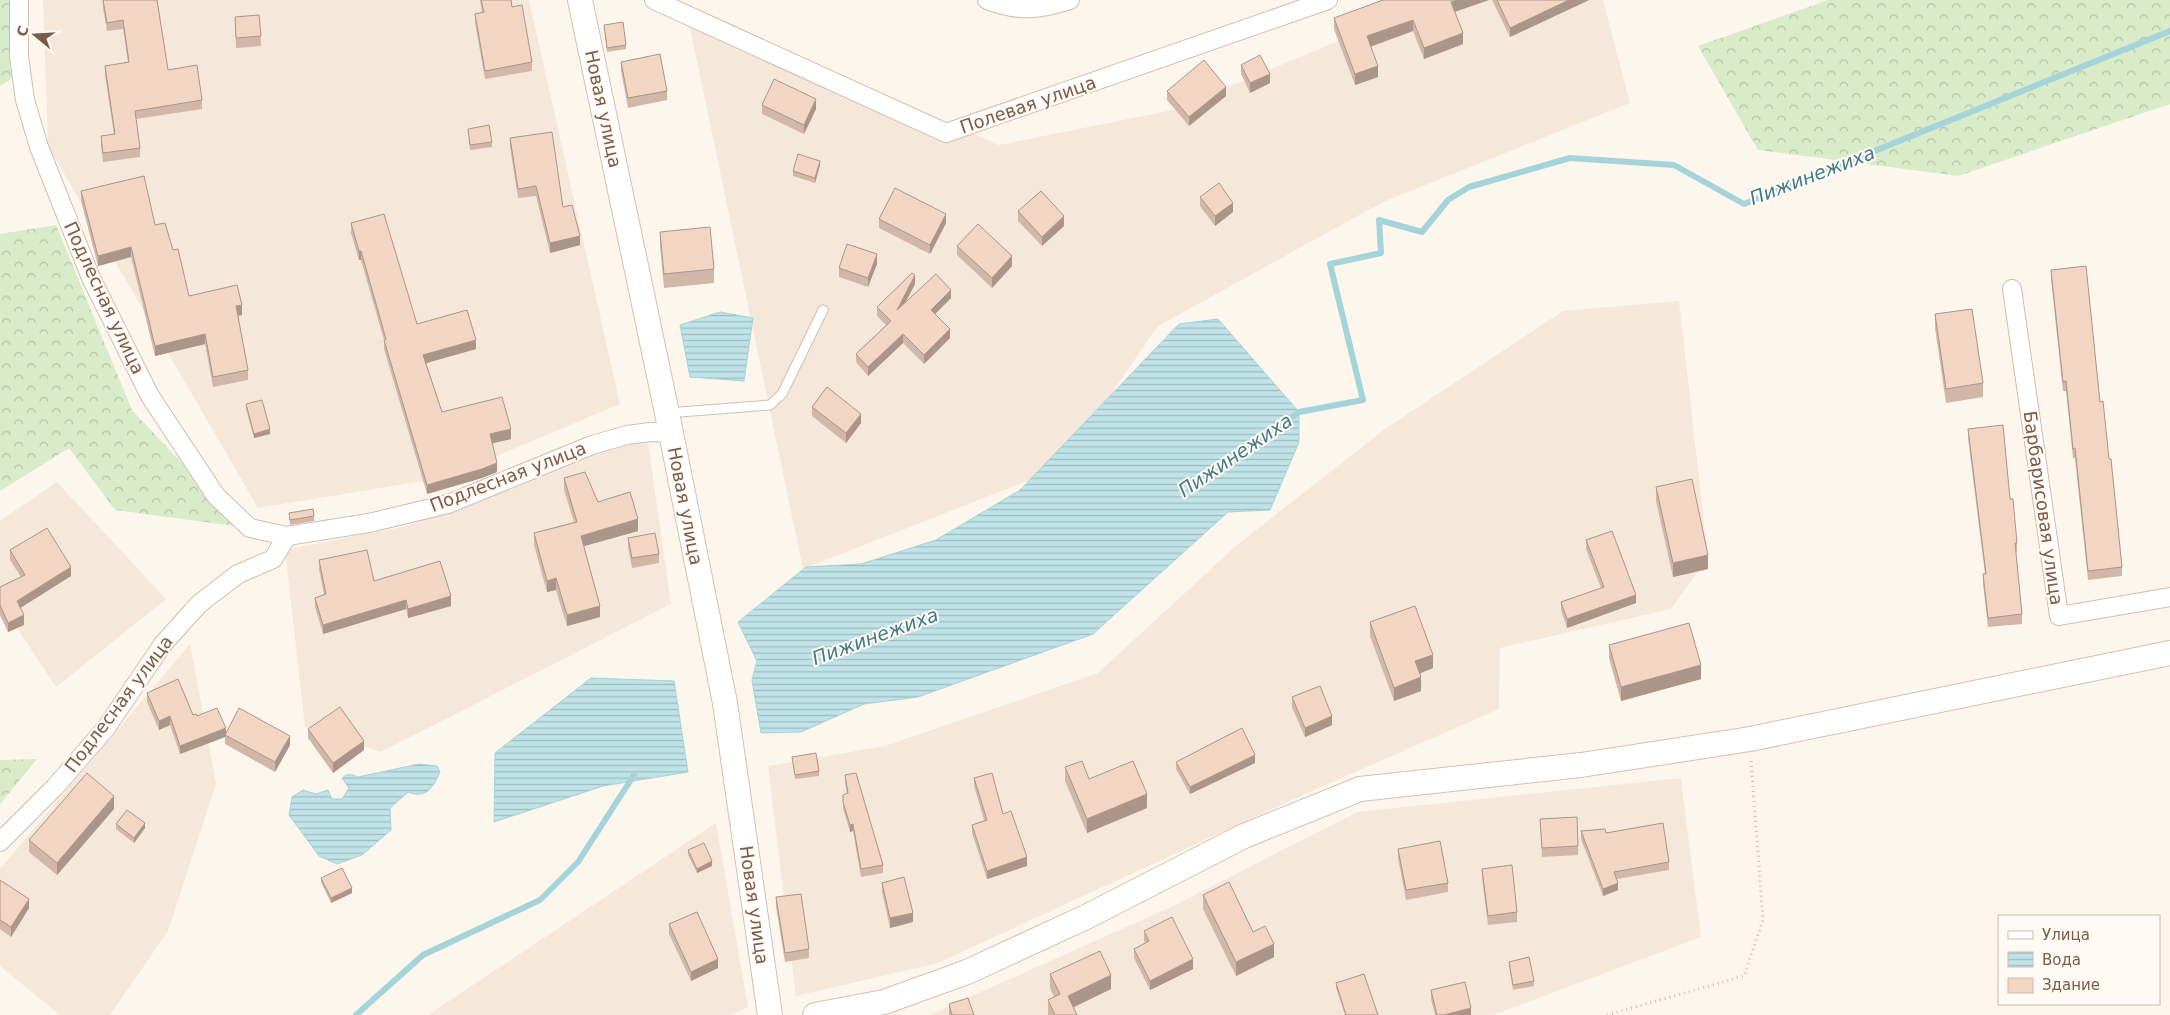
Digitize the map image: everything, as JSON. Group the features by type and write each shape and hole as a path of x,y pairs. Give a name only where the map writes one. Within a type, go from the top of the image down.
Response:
{"street":[{"name":"Подлесная улица","path":"19,0 20,56 25,100 39,147 99,295 150,396 216,496 250,528 287,536 368,523 448,504 592,445 627,434 650,432 669,423"},
{"name":"Новая улица","path":"580,0 669,423 725,703 770,1015"},
{"name":"Полевая улица","path":"654,0 946,133 1328,0"},
{"path":"987,0 1006,4 1049,7 1070,0"},
{"name":"Барбарисовая улица","path":"2012,289 2059,616 2170,597"},
{"name":"Подлесная улица","path":"0,842 55,787 106,728 163,644 199,604 238,574 272,558 287,536"},
{"path":"815,1015 884,1002 967,972 1086,917 1244,836 1360,788 1581,765 1750,739 2170,653"}],"lane":[{"path":"669,423 770,404 782,394 823,310"}],"path":[{"path":"1606,1015 1744,976 1763,920 1750,739"}],"shaded area":[{"path":"43,0 529,0 620,404 447,477 258,508 48,146"},
{"path":"1436,0 1603,0 1630,103 1383,202 1158,326 1060,468 803,569 685,4 999,145 1173,110"},
{"path":"1679,301 1708,558 1671,609 1500,648 1499,709 1296,798 938,963 796,996 768,766 885,746 1098,673 1237,545 1385,429 1563,311"},
{"path":"646,428 671,604 381,752 305,727 285,550 407,526"},
{"path":"57,482 166,599 56,687 0,602 0,521"},
{"path":"190,644 216,784 168,931 110,1015 60,1015 0,966 0,869"},
{"path":"1681,778 1701,937 1493,1015 929,1015 1171,907 1357,812"},
{"path":"716,823 748,1007 730,1015 428,1015"}],"green space":[{"path":"0,0 11,0 13,78 0,86"},
{"path":"1828,0 2170,0 2170,104 1958,176 1758,150 1698,46"},
{"path":"56,225 132,410 242,527 115,510 69,448 0,491 0,234"},
{"path":"37,759 0,804 0,760"}],"water":[{"path":"720,312 753,318 744,381 690,377 680,325"},
{"path":"1218,319 1299,412 1299,442 1270,510 1228,512 1093,634 918,697 864,704 801,732 761,733 752,680 757,661 738,622 806,567 861,564 936,540 1020,490 1179,324"},
{"path":"591,678 674,681 688,772 603,786 494,822 495,753"},
{"path":"419,764 437,766 440,772 435,783 424,793 414,794 408,792 390,808 391,830 362,855 337,864 319,856 289,815 292,797 303,790 316,794 328,790 332,799 342,799 349,788 342,778 346,775 358,777"}],"building":[{"path":"103,0 157,0 168,70 197,65 202,100 135,111 140,148 103,153 101,136 115,134 105,66 129,62 123,20 107,23"},
{"path":"481,0 511,0 512,7 522,5 532,62 485,71 475,14 484,12"},
{"path":"1383,0 1458,0 1451,2 1463,33 1424,48 1413,20 1367,36 1378,66 1355,74 1334,18"},
{"path":"1497,0 1569,0 1510,28"},
{"path":"259,15 261,36 236,38 235,17"},
{"path":"623,22 626,45 607,48 604,25"},
{"path":"660,54 667,91 628,98 621,62"},
{"path":"1260,55 1270,74 1250,83 1241,65"},
{"path":"1204,60 1226,87 1189,117 1167,91"},
{"path":"774,79 816,99 804,125 762,105"},
{"path":"489,125 492,142 470,145 468,129"},
{"path":"552,132 563,207 572,205 580,236 550,243 536,186 518,189 510,138"},
{"path":"798,154 820,161 815,178 793,171"},
{"path":"144,176 155,225 165,223 173,250 178,249 189,296 237,285 242,305 236,306 248,370 213,377 205,334 155,346 131,247 98,256 81,191"},
{"path":"1219,183 1233,203 1215,216 1200,197"},
{"path":"895,188 946,214 930,245 879,219"},
{"path":"1041,191 1064,216 1042,237 1018,211"},
{"path":"384,214 417,324 467,310 476,340 423,355 442,412 502,397 511,429 490,434 497,463 427,485 384,340 386,339 361,251 359,251 351,223"},
{"path":"978,224 1012,256 992,278 957,246"},
{"path":"710,227 714,269 664,274 660,232"},
{"path":"847,244 877,254 868,278 839,268"},
{"path":"2086,266 2100,402 2103,401 2109,459 2111,459 2122,567 2088,571 2075,448 2073,449 2066,381 2063,382 2051,270"},
{"path":"912,273 915,275 897,310 936,274 951,290 931,310 950,329 924,355 903,334 868,367 856,354 891,321 877,307"},
{"path":"1972,309 1983,383 1946,389 1935,314"},
{"path":"827,387 861,414 846,433 812,407"},
{"path":"262,400 270,429 254,434 246,404"},
{"path":"2003,425 2010,499 2013,499 2022,614 1988,618 1983,574 1986,574 1968,429"},
{"path":"585,472 598,502 630,492 638,519 581,536 600,606 567,615 556,578 547,581 534,533 577,522 564,478"},
{"path":"1692,479 1708,555 1673,563 1656,487"},
{"path":"313,509 314,516 290,520 289,513"},
{"path":"47,528 71,567 17,601 24,615 8,623 0,605 0,587 25,575 10,550"},
{"path":"1612,531 1636,595 1567,619 1561,602 1604,587 1586,540"},
{"path":"655,533 659,554 632,558 628,538"},
{"path":"367,550 374,581 440,561 451,596 408,609 406,600 323,625 315,598 326,594 319,560"},
{"path":"1415,606 1433,655 1415,661 1421,677 1394,688 1370,622"},
{"path":"1689,623 1701,665 1621,687 1609,645"},
{"path":"178,679 193,715 196,714 197,716 217,708 226,728 180,746 170,716 159,721 147,693"},
{"path":"1320,686 1332,716 1305,728 1292,697"},
{"path":"340,707 364,741 333,763 308,729"},
{"path":"239,708 290,736 275,762 225,735"},
{"path":"1242,728 1255,755 1190,787 1176,762"},
{"path":"816,753 819,771 795,775 792,757"},
{"path":"1082,761 1089,779 1133,761 1147,794 1087,819 1065,767"},
{"path":"87,773 114,796 57,863 29,840"},
{"path":"856,773 883,865 861,869 853,824 850,825 843,802 843,795 848,793 845,775"},
{"path":"992,773 1003,814 1011,811 1027,857 987,871 972,825 987,820 974,778"},
{"path":"127,810 145,823 134,838 116,824"},
{"path":"1577,817 1578,846 1542,848 1540,819"},
{"path":"1663,823 1669,862 1614,872 1618,883 1603,889 1581,831 1605,829 1606,833"},
{"path":"1440,841 1448,883 1406,890 1398,849"},
{"path":"704,843 712,861 697,869 688,850"},
{"path":"1512,865 1517,912 1488,916 1482,869"},
{"path":"342,868 352,888 331,898 321,878"},
{"path":"904,877 913,913 890,918 882,883"},
{"path":"0,880 29,899 11,927 0,920"},
{"path":"1229,882 1253,932 1265,926 1274,944 1236,962 1203,895"},
{"path":"801,894 809,949 785,953 776,897"},
{"path":"697,912 718,959 691,972 669,924"},
{"path":"1172,917 1193,959 1150,981 1134,949 1149,941 1144,931"},
{"path":"1100,951 1111,975 1068,996 1077,1015 1055,1015 1048,1000 1060,994 1050,974"},
{"path":"1529,957 1534,981 1513,985 1509,962"},
{"path":"1364,974 1378,1015 1346,1015 1336,983"},
{"path":"1465,982 1471,1008 1437,1015 1431,990"},
{"path":"968,998 974,1015 952,1015 949,1004"}],"waterway":[{"name":"Пижинежиха","path":"1293,416 1299,412 1363,400 1330,264 1381,253 1379,220 1422,232 1448,200 1469,187 1570,158 1674,165 1744,204 2170,31"},
{"name":"Пижинежиха","path":"356,1015 423,955 540,900 578,862 634,775"}]}
